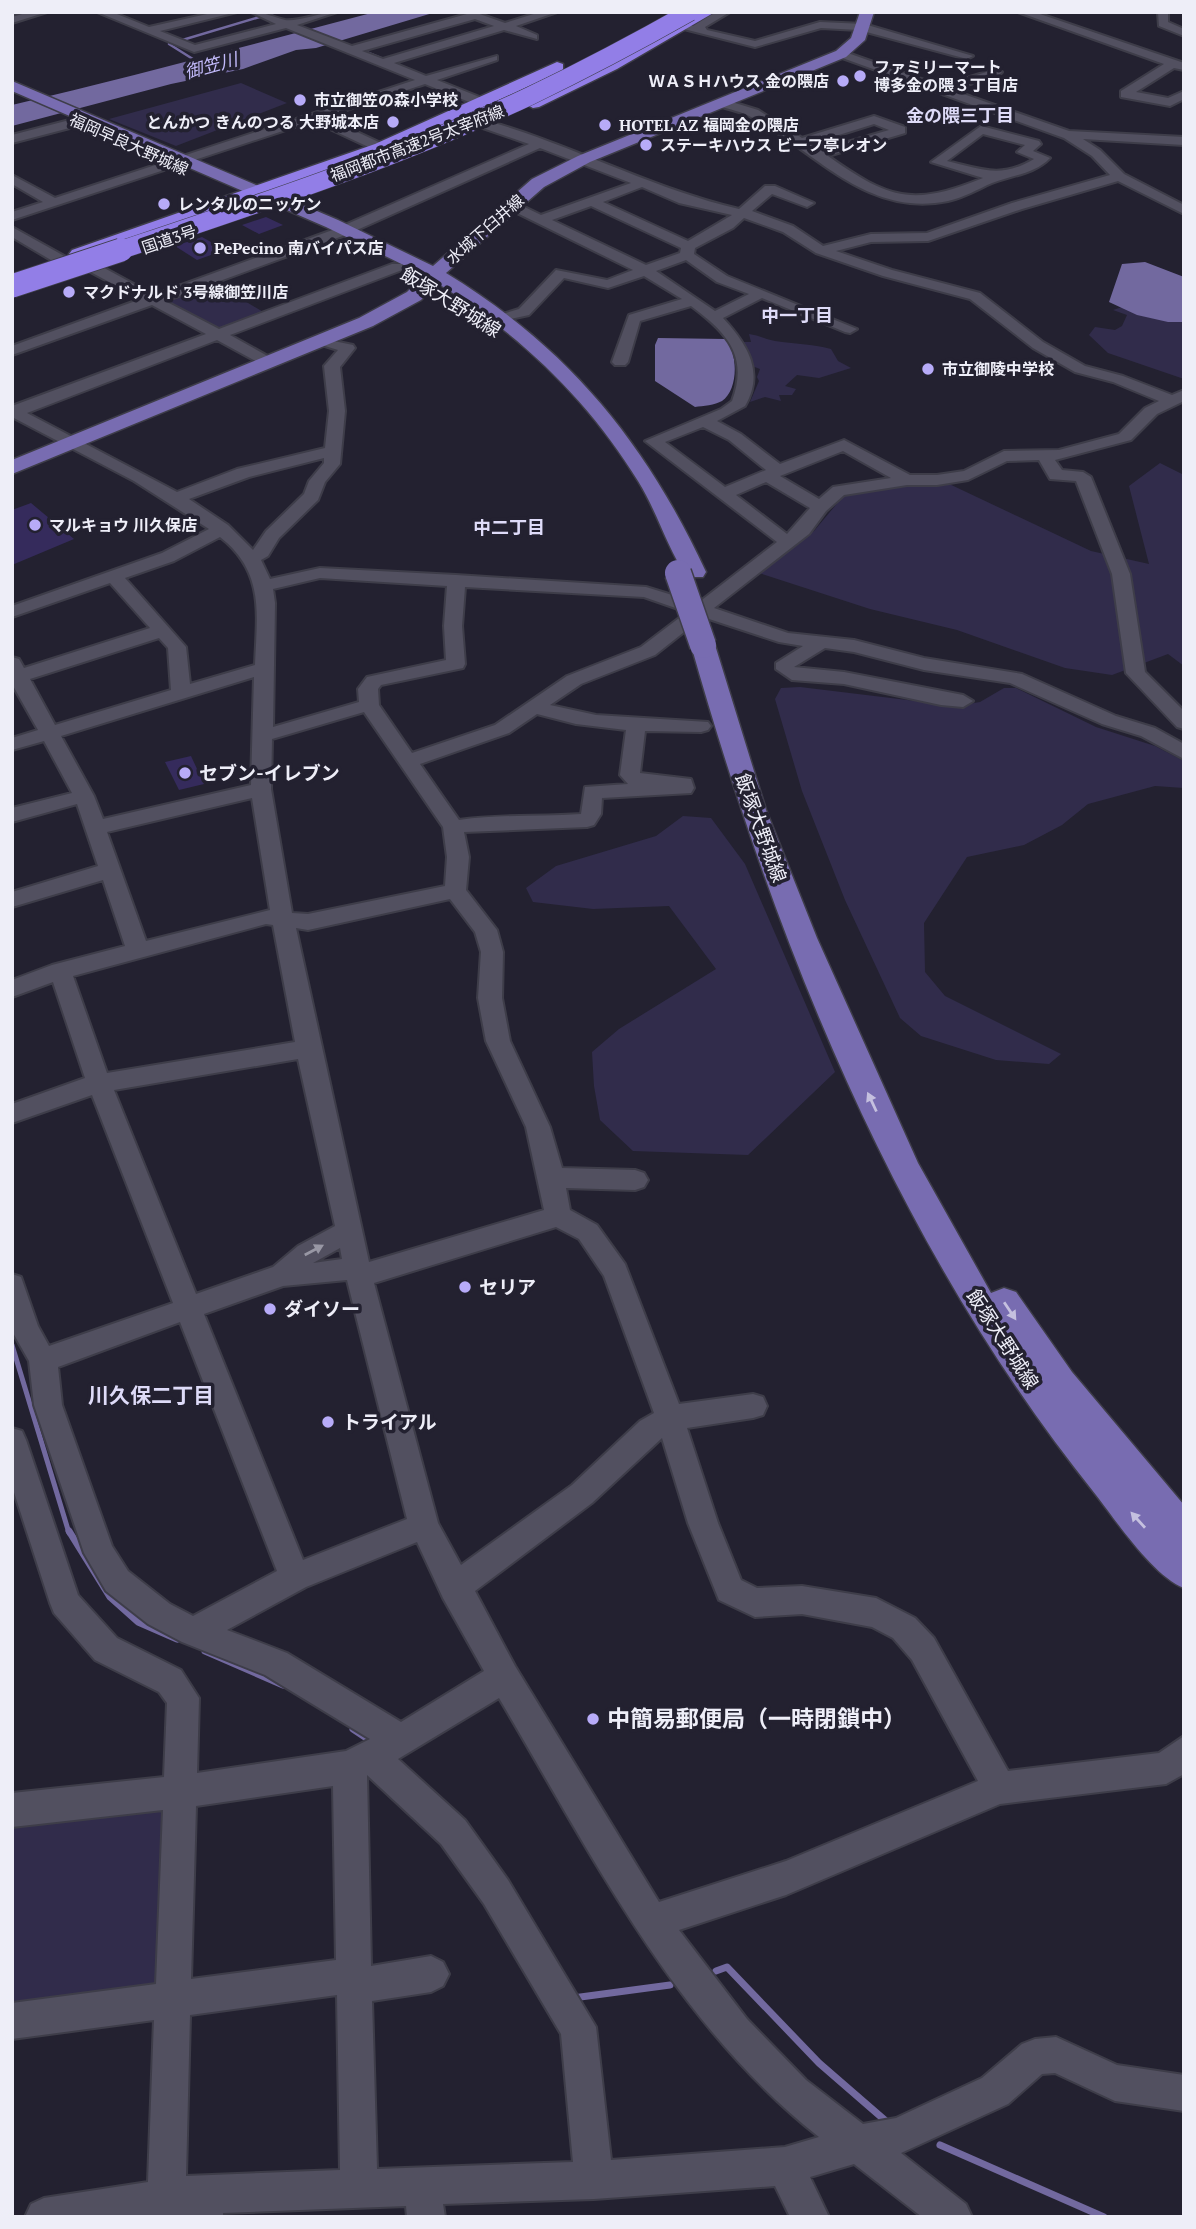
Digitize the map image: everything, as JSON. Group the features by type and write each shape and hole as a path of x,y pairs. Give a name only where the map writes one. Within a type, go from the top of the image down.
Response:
{"highway":[{"path":"437,124 506,99 631,33 663,12"},
{"name":"国道3号","path":"12,292 90,266 262,199 681,16 704,21"},
{"name":"国道3号","path":"12,278 61,260 262,199 382,166 552,95 681,16"},
{"name":"福岡都市高速2号太宰府線","path":"12,278 336,169 466,120 681,16"},
{"name":"福岡都市高速2号太宰府線","path":"12,286 344,172 473,122 597,64 681,16"}],"main road":[{"name":"水城下臼井線","path":"12,468 318,342 414,296 510,204 538,183 584,159 841,54 858,40 865,23"},
{"name":"福岡早良大野城線","path":"17,90 81,121 106,129"},
{"name":"福岡早良大野城線","path":"17,90 262,199"},
{"name":"飯塚大野城線","path":"262,199 430,278 501,318 568,376 613,426 661,498 789,857 845,992 947,1206 997,1292 1059,1383 1184,1534"},
{"name":"飯塚大野城線","path":"336,233 397,267 430,278 527,353 595,422 647,500 687,572"},
{"name":"飯塚大野城線","path":"711,644 742,778 795,922 873,1103 931,1221 969,1287 1041,1397 1125,1506 1184,1570"}],"street":[{"path":"12,20 42,12"},
{"path":"102,12 194,49 292,26 332,12"},
{"path":"150,30 232,12"},
{"path":"256,12 483,103"},
{"path":"382,63 552,12"},
{"path":"725,12 704,20 698,26 704,21 755,44 820,25 865,23 884,32 967,56"},
{"path":"1023,12 1178,65"},
{"path":"1163,12 1163,24 1184,33"},
{"path":"351,49 476,15 533,37"},
{"path":"1055,23 1076,15"},
{"path":"841,54 1068,135 1096,153 1119,177 1184,211"},
{"path":"12,216 493,58"},
{"path":"1178,65 1146,79 1125,94 1170,102 1184,94"},
{"path":"906,77 924,68"},
{"path":"954,71 976,78"},
{"path":"940,90 996,72"},
{"path":"1146,79 1184,87"},
{"path":"722,103 754,113 867,189 898,198 946,198 996,177 1026,169 1044,158 1023,152 1035,144 981,130 937,162 996,177"},
{"path":"1000,134 1013,115"},
{"path":"314,117 381,148"},
{"path":"800,143 874,120 901,130 818,155"},
{"path":"12,139 81,121"},
{"path":"484,124 584,159 684,200 744,213 788,229 821,250 888,273 960,290 975,296 1038,345 1080,369 1177,397"},
{"path":"1068,135 1184,141"},
{"path":"12,351 158,301 336,233 541,144"},
{"path":"821,250 871,238 928,237 1017,206 1119,177"},
{"path":"12,180 53,202"},
{"path":"539,220 642,183"},
{"path":"501,318 524,312 561,273 608,284 646,271 687,251 744,213 770,189 807,204"},
{"path":"592,201 687,251 722,279 850,329"},
{"path":"510,204 646,271 716,316 730,329 747,367 740,403 653,441 786,541"},
{"path":"12,231 61,260"},
{"path":"90,266 268,362"},
{"path":"13,411 397,267"},
{"path":"716,316 761,293"},
{"path":"620,362 634,318 692,300"},
{"path":"13,411 174,499 237,544 262,552 272,535 312,496 317,481 332,464 337,411 331,378 332,366 348,348 318,342"},
{"path":"407,762 502,729 574,680 648,651 803,530 820,507 839,491 907,480 937,480 968,474 1004,456 1060,455 1125,437 1151,411 1177,397"},
{"path":"702,420 735,437 773,474 820,507"},
{"path":"722,495 844,445 907,480"},
{"path":"174,499 243,473 332,451"},
{"path":"1044,455 1056,475 1083,477 1121,574 1136,673 1184,723"},
{"path":"12,591 21,609 168,557 188,557 237,544"},
{"path":"237,544 264,586 265,668 261,789 281,919 358,1272 424,1526 454,1588 504,1677 651,1922 734,2032 793,2093 953,2217"},
{"path":"264,586 320,573 646,592 702,608 786,638 823,642 924,664 1015,678 1109,720 1148,732 1184,753"},
{"path":"114,577 177,646 181,694"},
{"path":"456,580 453,626 456,664 374,681 368,690 369,705 453,827 458,857 456,891 486,930 492,952 490,998 498,1041 538,1126 552,1178 558,1216"},
{"path":"138,950 84,796 52,733 15,672 164,630"},
{"path":"823,642 785,663 785,669 792,674 844,678 941,699 964,701"},
{"path":"12,744 265,668"},
{"path":"262,736 369,705"},
{"path":"535,707 568,718 701,726"},
{"path":"453,827 491,822 534,824 587,820 591,814 592,792 684,788 684,784 633,779 630,775 636,724"},
{"path":"95,828 261,789"},
{"path":"12,815 84,796"},
{"path":"12,900 110,870"},
{"path":"12,989 60,971 266,917 308,922 456,891"},
{"path":"60,971 99,1083 295,1577"},
{"path":"12,1114 99,1083 308,1049"},
{"path":"552,1178 635,1180"},
{"path":"44,1360 282,1275 322,1274 343,1269 373,1273 558,1216 588,1232 615,1272 670,1418 703,1523 730,1590 755,1603 802,1600 876,1614 904,1628 923,1650 1000,1787"},
{"path":"282,1275 307,1252 350,1230"},
{"path":"12,1285 25,1329 44,1360 48,1405 99,1553 117,1581 159,1614 193,1632 276,1664 401,1740"},
{"path":"454,1588 582,1494 650,1430 670,1418 753,1406"},
{"path":"12,1440 19,1493 65,1603 106,1650 170,1681 183,1698 173,1999 189,2204"},
{"path":"193,1632 295,1577 424,1526"},
{"path":"12,1810 181,1792 359,1762 401,1740 504,1677"},
{"path":"651,1922 786,1878 1000,1787 1166,1768 1184,1752"},
{"path":"359,1762 354,1980 359,2187"},
{"path":"359,1762 453,1832 496,1892 562,2006 578,2027 594,2180"},
{"path":"12,2021 173,1999 431,1974"},
{"path":"44,2217 359,2187 424,2201 594,2180 785,2166 860,2143 898,2136 995,2091 1035,2057 1056,2055 1115,2083 1184,2093"},
{"path":"785,2166 810,2217"}],"shaded area":[{"path":"241,83 287,103 176,146 109,119"},
{"path":"213,282 265,313 234,325 215,327 197,320 169,302 172,297"},
{"path":"1122,307 1146,316 1184,322 1184,379 1108,353 1089,335 1095,327 1115,330 1122,326 1127,315 1113,310"},
{"path":"749,334 831,349 838,361 851,368 819,378 797,375 785,386 796,389 792,395 779,395 781,401 765,397 750,402 759,381 757,377 760,369 752,366 741,342 751,342"},
{"path":"1160,463 1184,475 1184,666 1168,654 1112,675 1065,668 957,630 870,609 756,572 814,531 845,494 945,482 1091,551 1149,564 1129,486"},
{"path":"800,687 957,706 980,702 1004,688 1016,688 1096,727 1155,746 1184,761 1184,788 1155,786 1088,804 1062,825 1024,845 967,857 924,923 925,972 945,996 1061,1054 1049,1064 996,1060 921,1036 900,1018 845,900 802,791 775,699 781,688"},
{"path":"683,816 711,818 745,864 835,1072 748,1155 633,1151 600,1120 592,1052 619,1029 716,969 669,906 593,909 533,902 526,888 556,866 656,836"},
{"path":"181,1792 173,1999 12,2021 12,1810"}],"water":[{"name":"御笠川","path":"375,12 436,12 316,48 296,50 243,69 171,84 12,126 12,105"},
{"path":"1145,262 1184,277 1184,322 1168,322 1137,315 1109,302 1122,264"},
{"path":"658,338 725,339 732,352 735,370 728,396 716,403 695,407 655,381 655,345"}],"building":[{"path":"266,217 283,225 259,234 242,225"},
{"name":"PePecino 南バイパス店","path":"202,237 225,250 197,260 175,246"},
{"name":"マルキョウ 川久保店","path":"31,503 74,539 12,565 12,510"},
{"name":"セブン-イレブン","path":"191,756 204,784 179,790 165,762"}],"waterway":[{"name":"御笠川","path":"196,61 169,44 276,12"},
{"path":"359,49 390,62"},
{"path":"12,1345 69,1533"},
{"path":"69,1531 110,1597 138,1622 177,1639"},
{"path":"205,1651 283,1685"},
{"path":"353,1729 374,1743"},
{"path":"716,1971 727,1967 819,2063 887,2122"},
{"path":"573,1998 670,1985"},
{"path":"940,2145 1104,2217"}],"place":[{"name":"ファミリーマート 博多金の隈３丁目店","path":"860,76"},
{"name":"ＷＡＳＨハウス 金の隈店","path":"843,81"},
{"name":"市立御笠の森小学校","path":"300,100"},
{"name":"とんかつ きんのつる 大野城本店","path":"393,122"},
{"name":"HOTEL AZ 福岡金の隈店","path":"605,125"},
{"name":"ステーキハウス ビーフ亭レオン","path":"646,145"},
{"name":"レンタルのニッケン","path":"164,204"},
{"name":"PePecino 南バイパス店","path":"200,248"},
{"name":"マクドナルド 3号線御笠川店","path":"69,292"},
{"name":"市立御陵中学校","path":"928,369"},
{"name":"マルキョウ 川久保店","path":"35,525"},
{"name":"セブン-イレブン","path":"185,773"},
{"name":"セリア","path":"465,1287"},
{"name":"ダイソー","path":"270,1309"},
{"name":"トライアル","path":"328,1422"},
{"name":"中簡易郵便局（一時閉鎖中）","path":"593,1719"}],"district":[{"name":"金の隈三丁目","path":"960,116"},
{"name":"中一丁目","path":"797,316"},
{"name":"中二丁目","path":"509,528"},
{"name":"川久保二丁目","path":"151,1396"}]}
